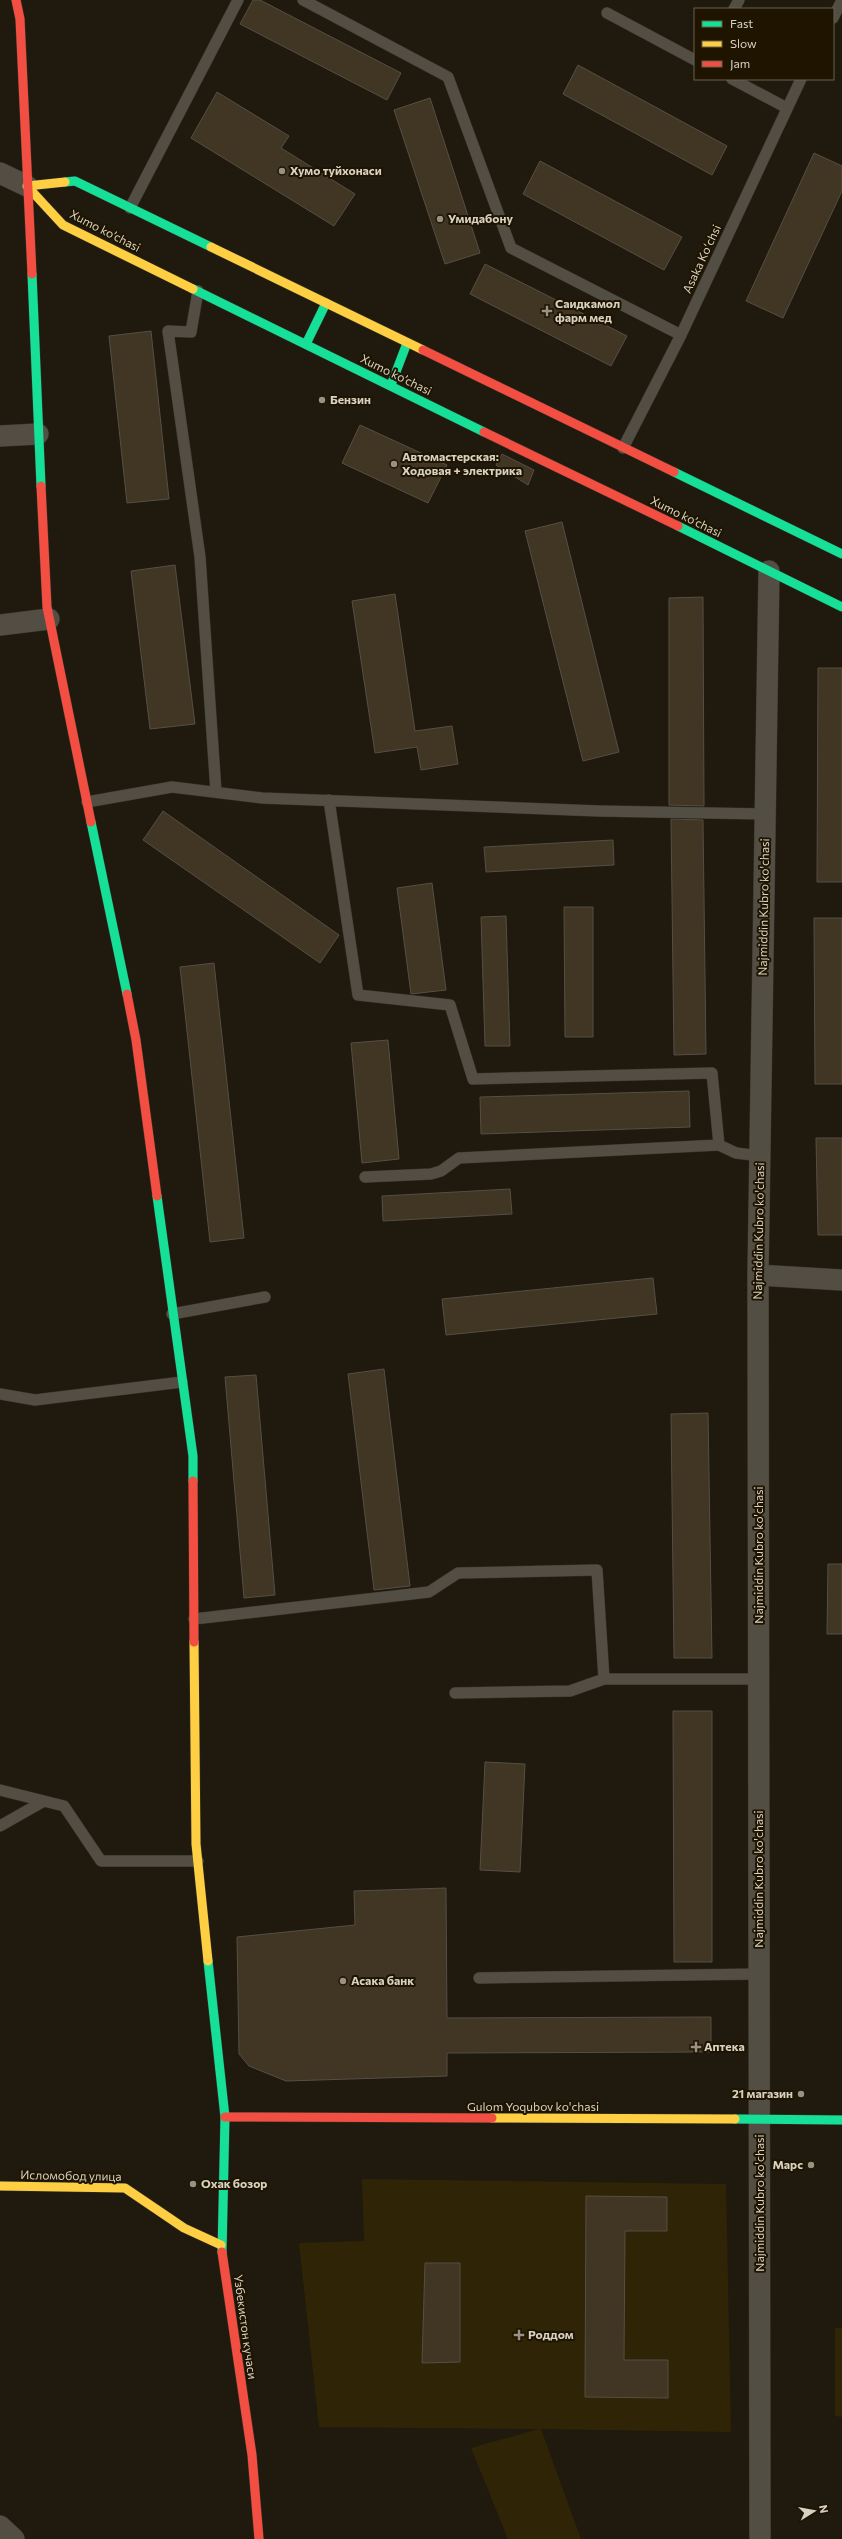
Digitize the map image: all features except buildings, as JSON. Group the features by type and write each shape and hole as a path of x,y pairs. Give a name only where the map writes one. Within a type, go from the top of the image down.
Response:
{"street":[{"name":"Узбекистон кучаси","path":"16,0 20,18 38,434 49,619 136,1040 172,1314 193,1456 198,1861 225,2117 221,2245 252,2455 260,2539"},
{"path":"0,173 27,186 75,181 842,554"},
{"name":"Xumo ko’chasi","path":"27,186 63,225 842,607"},
{"path":"306,344 326,303"},
{"path":"391,385 407,343"},
{"path":"0,436 38,434"},
{"name":"Najmiddin Kubro ko'chasi","path":"760,2539 758,1275 769,571"},
{"path":"0,625 49,619"},
{"path":"758,1275 842,1280"},
{"name":"Gulom Yoqubov ko'chasi","path":"225,2117 842,2120"},
{"name":"Исломобод улица","path":"0,2186 125,2188 184,2228 221,2245"},
{"path":"0,2526 14,2539"}],"lane":[{"path":"130,208 238,0"},
{"path":"303,0 448,77 511,248 681,335"},
{"path":"834,16 842,0"},
{"path":"607,13 694,59"},
{"path":"734,80 787,108"},
{"name":"Asaka Koʻchsi","path":"623,448 681,335 801,80"},
{"path":"198,291 191,332 168,331 200,557 216,792"},
{"path":"87,802 172,787 262,798 598,811 765,814"},
{"path":"329,800 358,995 450,1005 474,1079 712,1073 719,1145"},
{"path":"365,1177 431,1174 441,1171 459,1158 719,1145 736,1153 760,1156"},
{"path":"172,1314 265,1297"},
{"path":"0,1394 35,1400 182,1382"},
{"path":"194,1619 429,1592 458,1573 597,1570 604,1679"},
{"path":"455,1694 570,1690 604,1679 759,1679"},
{"path":"0,1790 64,1806 101,1862 198,1861"},
{"path":"0,1826 44,1801"},
{"path":"480,1978 759,1974"}],"shaded area":[{"name":"Роддом","path":"362,2179 726,2184 731,2432 541,2429 581,2539 508,2539 471,2448 539,2429 319,2427 299,2243 364,2241"},
{"path":"835,2328 842,2328 842,2417 835,2416"}],"traffic: fast":[{"path":"65,182 75,181 211,247"},
{"path":"32,274 41,486"},
{"path":"193,289 484,432"},
{"path":"306,344 326,303"},
{"path":"391,385 407,343"},
{"path":"674,472 842,554"},
{"path":"678,526 842,607"},
{"path":"91,822 127,994"},
{"path":"157,1196 193,1456 193,1481"},
{"path":"208,1961 225,2117 222,2252"},
{"path":"735,2119 842,2120"}],"traffic: slow":[{"path":"65,182 27,186 63,225 193,289"},
{"path":"211,247 423,350"},
{"path":"194,1642 196,1844 208,1961"},
{"path":"492,2118 735,2119"},
{"path":"0,2186 125,2188 184,2228 221,2245"}],"traffic: jam":[{"path":"16,0 20,19 32,274"},
{"path":"423,350 674,472"},
{"path":"484,432 678,526"},
{"path":"41,486 47,607 91,822"},
{"path":"127,994 136,1040 157,1196"},
{"path":"193,1481 194,1642"},
{"path":"225,2117 492,2118"},
{"path":"222,2252 252,2455 259,2539"}],"place":[{"name":"Хумо туйхонаси","path":"282,171"},
{"name":"Умидабону","path":"440,219"},
{"name":"Саидкамол фарм мед","path":"547,311"},
{"name":"Бензин","path":"322,400"},
{"name":"Автомастерская: Ходовая + электрика","path":"394,464"},
{"name":"Асака банк","path":"343,1981"},
{"name":"Аптека","path":"696,2047"},
{"name":"21 магазин","path":"801,2094"},
{"name":"Марс","path":"811,2165"},
{"name":"Охак бозор","path":"193,2184"},
{"name":"Роддом","path":"519,2335"}]}
